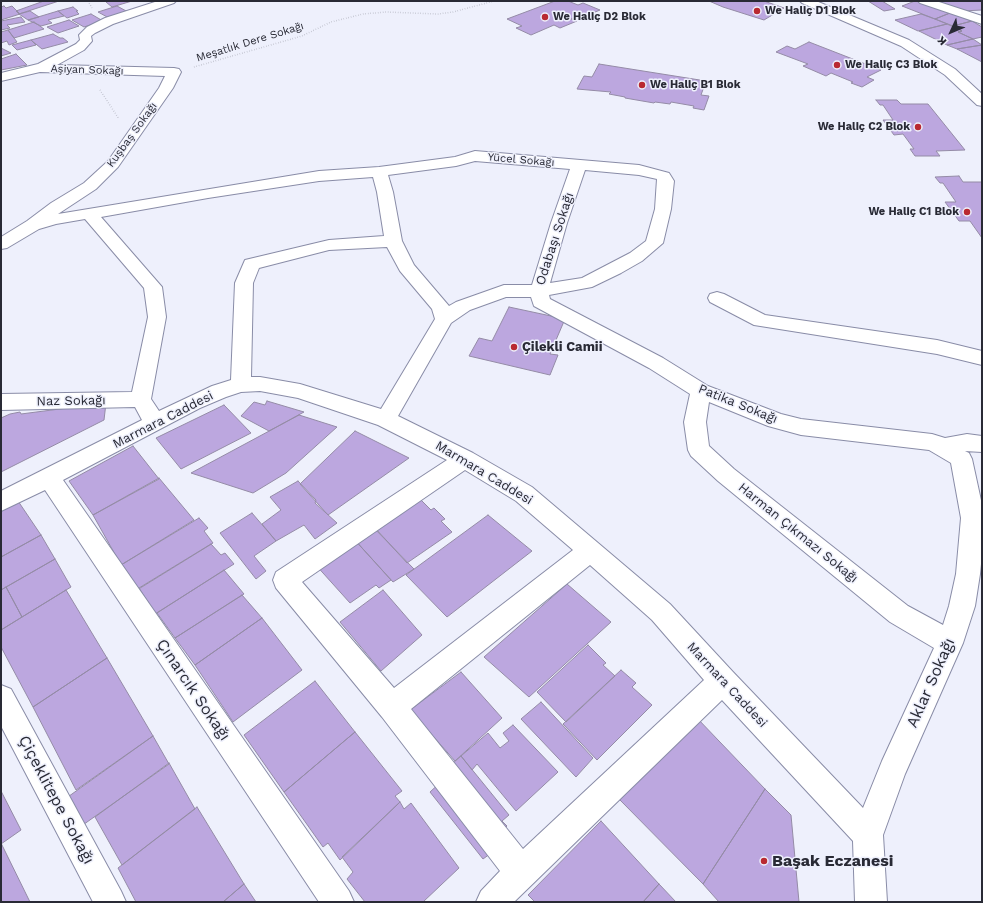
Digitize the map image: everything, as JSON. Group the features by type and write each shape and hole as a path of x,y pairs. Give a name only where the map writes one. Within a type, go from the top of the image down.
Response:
{"street":[{"path":"40,68 80,47 86,40 85,35 91,30 109,22 170,1"},
{"path":"806,1 904,43 950,72 982,102"},
{"path":"924,1 982,20"},
{"name":"Aşiyan Sokağı","path":"1,77 40,68 174,72"},
{"name":"Kuşbaş Sokağı","path":"1,244 33,225 57,206 90,186 113,164 166,88 174,72"},
{"name":"Yücel Sokağı","path":"33,225 55,218 90,215 208,193 319,176 379,172 456,161 474,156 639,170 663,176 666,181 664,210 654,243 620,266 586,283 540,291"},
{"name":"Odabaşı Sokağı","path":"386,419 444,319 463,306 504,290 540,291 559,223 579,165"},
{"path":"379,172 385,192 393,241 406,267 441,308 444,319"},
{"path":"90,215 153,287 157,316 141,399 155,423"},
{"path":"241,385 244,283 251,264 328,245 393,241"},
{"name":"Patika Sokağı","path":"540,291 540,302 656,363 701,391 776,420 801,427 932,442 953,453"},
{"path":"717,298 761,321 937,347 982,358"},
{"name":"Marmara Caddesi","path":"1,502 219,391 241,385 260,384 300,391 386,419 465,459 524,494 590,550 661,612 723,681 868,835"},
{"name":"Harman Çıkmazı Sokağı","path":"701,391 695,422 699,450 726,475 899,614 950,643"},
{"name":"Naz Sokağı","path":"1,402 141,399"},
{"path":"953,453 967,442 982,444"},
{"name":"Aklar Sokağı","path":"871,902 868,835 892,771 950,643 962,606 968,574 973,518 953,453"},
{"path":"465,459 285,580 392,707 521,872"},
{"name":"Çınarcık Sokağı","path":"49,478 338,902"},
{"path":"392,707 590,550"},
{"path":"492,902 521,872 723,681"},
{"name":"Çiçeklitepe Sokağı","path":"1,698 110,902"}],"path":[{"name":"Meşatlık Dere Sokağı","path":"174,72 302,36 331,22 363,14 386,12 438,14 453,12 494,1"},
{"path":"100,89 111,104 130,140"}],"building":[{"path":"44,1 59,1 19,14 16,11"},
{"path":"132,1 112,7 106,2"},
{"name":"We Haliç D2 Blok","path":"555,1 568,1 578,5 583,3 600,10 588,15 585,14 571,19 577,21 560,28 554,25 531,35 516,28 522,26 507,19"},
{"name":"We Haliç D1 Blok","path":"709,1 764,1 784,8 764,20"},
{"path":"868,1 882,1 895,9 884,11"},
{"path":"915,1 950,13 935,19 902,6"},
{"path":"935,1 980,1 982,3 982,10 962,11"},
{"path":"4,6 6,8 12,6 20,14 1,20 1,7"},
{"path":"117,6 128,12 109,18 98,12"},
{"path":"73,7 79,14 67,18 58,11"},
{"path":"30,11 39,17 28,20 19,14"},
{"path":"58,11 64,16 48,20 52,23 41,26 28,20"},
{"path":"950,13 972,21 953,26 935,19"},
{"path":"91,14 103,21 84,27 72,20"},
{"path":"921,14 947,24 918,31 895,20"},
{"path":"21,17 25,22 7,25 10,28 1,30 1,21"},
{"path":"69,20 79,26 58,33 47,27"},
{"path":"972,21 982,27 982,37 973,39 958,32 962,31 953,26"},
{"path":"34,22 44,29 14,38 8,30"},
{"path":"947,24 962,31 958,32 973,39 947,45 919,31"},
{"path":"8,30 17,42 9,45 7,41 1,43 1,32"},
{"path":"53,34 68,42 42,49 31,40"},
{"path":"973,39 982,45 957,49 947,45"},
{"path":"31,40 36,45 17,50 12,45"},
{"name":"We Haliç C3 Blok","path":"809,42 881,70 867,77 874,80 862,87 831,73 826,76 803,66 808,64 776,52 787,46 795,49"},
{"path":"982,45 982,62 957,49"},
{"path":"1,48 11,53 1,56"},
{"path":"16,54 27,65 1,70 1,59"},
{"name":"We Haliç B1 Blok","path":"599,64 706,81 701,95 709,96 704,110 693,108 694,106 671,102 670,104 654,103 625,98 609,94 611,92 577,89 584,76 592,77"},
{"name":"We Haliç C2 Blok","path":"876,100 897,100 901,104 928,104 965,150 936,151 940,156 915,156 910,149 914,149 903,134 894,135 883,120 893,120 883,105 880,105"},
{"name":"We Haliç C1 Blok","path":"959,176 963,182 982,182 982,238 970,221 959,221 945,202 956,202 943,183 940,183 935,177"},
{"name":"Çilekli Camii","path":"509,307 565,319 550,354 558,355 550,375 469,356 479,338 492,341"},
{"path":"267,401 304,412 269,431 241,416 254,402 265,405"},
{"path":"106,403 104,420 1,472 1,418 20,412 21,414"},
{"path":"224,405 251,433 181,469 156,438"},
{"path":"299,415 337,427 286,473 253,493 191,473"},
{"path":"355,431 409,458 328,515 300,484"},
{"path":"133,446 159,479 93,515 69,481"},
{"path":"159,478 194,520 121,565 93,515"},
{"path":"298,481 316,500 315,503 337,523 315,539 304,525 276,541 262,524 281,510 270,497"},
{"path":"16,498 41,535 1,557 1,506"},
{"path":"421,500 431,510 434,508 445,519 441,521 452,532 407,563 376,529"},
{"path":"252,513 276,541 254,556 266,571 256,579 220,533"},
{"path":"488,515 532,551 447,617 406,575"},
{"path":"199,518 208,528 204,531 213,543 137,590 121,565"},
{"path":"372,526 414,569 393,582 353,538"},
{"path":"41,535 55,559 1,590 1,557"},
{"path":"353,538 391,580 379,588 376,585 350,603 314,563"},
{"path":"211,544 221,555 225,553 234,564 155,614 146,602 148,602 139,588"},
{"path":"55,559 71,587 22,617 6,587"},
{"path":"224,570 244,594 175,638 157,613"},
{"path":"567,584 611,622 529,697 484,657"},
{"path":"6,587 22,617 1,630 1,590"},
{"path":"66,590 107,658 33,707 1,647 1,630"},
{"path":"383,590 422,635 381,671 340,622"},
{"path":"242,595 262,618 195,665 175,638"},
{"path":"262,618 302,670 233,722 195,665"},
{"path":"588,645 606,663 603,665 615,676 566,722 537,692"},
{"path":"107,658 153,736 76,790 33,707"},
{"path":"621,670 636,683 632,687 652,705 597,760 563,724"},
{"path":"461,672 502,718 455,761 410,710"},
{"path":"315,681 355,732 284,792 244,735"},
{"path":"541,702 593,758 576,777 521,719"},
{"path":"696,717 765,789 703,884 619,799"},
{"path":"513,725 558,772 516,811 477,764 472,770 461,756 488,733 500,748 509,741 503,733"},
{"path":"355,732 402,791 395,796 400,802 340,860 328,843 323,847 284,792"},
{"path":"153,736 169,764 80,827 65,799"},
{"path":"461,756 509,815 502,821 507,826 493,839 498,848 483,859 430,792 455,769 452,764"},
{"path":"169,763 195,809 122,865 95,817"},
{"path":"765,789 791,815 799,902 719,902 703,884"},
{"path":"1,791 21,830 1,844"},
{"path":"400,802 404,809 411,803 459,868 423,902 365,902 347,879 353,872 342,857"},
{"path":"197,807 244,884 223,902 136,902 118,868"},
{"path":"601,821 659,884 643,902 535,902 528,895"},
{"path":"1,843 30,902 1,902"},
{"path":"244,884 256,902 223,902"},
{"path":"659,884 676,902 643,902"}],"place":[{"name":"We Haliç D1 Blok","path":"757,11"},
{"name":"We Haliç D2 Blok","path":"545,17"},
{"name":"We Haliç C3 Blok","path":"837,65"},
{"name":"We Haliç B1 Blok","path":"642,85"},
{"name":"We Haliç C2 Blok","path":"918,127"},
{"name":"We Haliç C1 Blok","path":"967,212"},
{"name":"Çilekli Camii","path":"514,347"},
{"name":"Başak Eczanesi","path":"764,861"}]}
